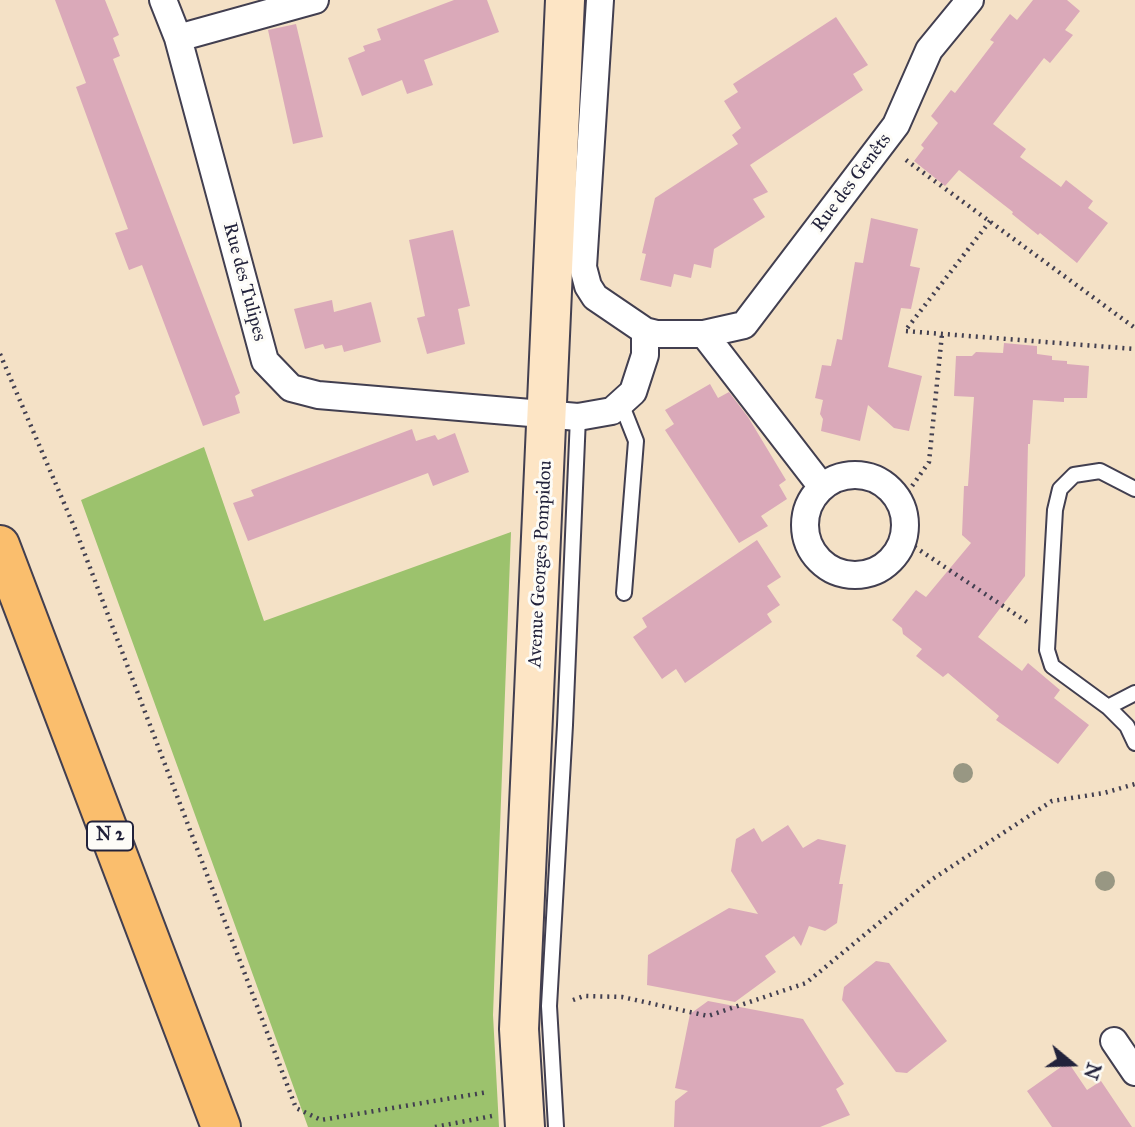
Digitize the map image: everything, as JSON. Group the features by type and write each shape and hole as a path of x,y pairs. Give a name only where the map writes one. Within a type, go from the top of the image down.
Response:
{"main road":[{"name":"Avenue Georges Pompidou","path":"532,1113 519,1029 563,415 565,0"},
{"name":"N 2","path":"0,544 221,1127"}],"street":[{"name":"Rue des Tulipes","path":"163,0 178,38 265,361 291,388 318,395 563,415 612,411 621,403"},
{"path":"178,38 315,0"},
{"name":"Rue des Genêts","path":"600,0 583,267 595,297 645,331 657,334 704,334 744,325 896,125 929,50 970,0"},
{"path":"621,403 633,392 645,355 645,331"},
{"path":"704,334 822,487"},
{"path":"850,475 866,476 886,486 900,503 905,527 903,539 896,554 884,566 869,573 852,575 836,571 811,549 806,533 806,516 811,500 822,487 835,479 850,475"},
{"path":"1114,1041 1135,1072"}],"lane":[{"path":"621,403 636,440 624,593"},
{"path":"532,1113 549,1006 566,711 563,415"},
{"path":"1135,489 1100,471 1074,475 1060,489 1055,510 1047,650 1052,666 1108,707 1127,726 1135,743"},
{"path":"1108,707 1135,693"}],"path":[{"path":"882,142 1135,328"},
{"path":"990,221 905,331 1135,349"},
{"path":"900,503 929,461 942,334"},
{"path":"0,354 76,531 296,1108 321,1120 532,1113"},
{"path":"903,539 1048,636"},
{"path":"549,1006 584,996 622,998 708,1016 806,983 931,880 1052,801 1104,793 1135,784"},
{"path":"435,1127 532,1113"}],"green space":[{"path":"204,447 264,621 511,532 493,1015 499,1127 308,1127 81,500"}],"building":[{"path":"55,0 105,0 119,35 113,38 120,56 113,59 240,393 235,396 240,413 203,426 142,265 129,270 115,233 128,229 76,87 86,83"},
{"path":"454,0 487,0 499,32 424,60 433,85 407,94 402,80 362,96 348,58 365,51 363,46 381,40 377,29"},
{"path":"1033,0 1067,0 1080,11 1065,30 1073,35 1050,63 1044,58 993,124 1026,149 1020,157 1061,187 1066,180 1093,201 1088,208 1108,223 1077,263 1040,233 1038,235 959,170 945,186 914,161 924,148 921,145 938,123 931,116 951,90 955,93 994,42 990,40 1010,14 1017,20"},
{"path":"836,17 868,65 853,74 863,90 750,165 768,192 753,199 765,217 714,249 711,268 694,264 691,278 674,274 671,287 640,280 646,254 642,253 655,198 738,144 732,135 741,128 724,101 738,92 733,84"},
{"path":"296,24 323,137 293,144 268,30"},
{"path":"871,218 918,229 910,266 920,268 911,309 901,308 888,367 922,376 909,431 894,428 868,405 860,441 821,431 823,400 815,398 822,365 831,366 837,339 842,340 855,262 863,263"},
{"path":"453,230 470,306 458,309 465,344 427,354 417,318 425,316 409,240"},
{"path":"332,300 334,312 371,302 381,342 344,352 342,345 325,349 323,344 305,349 294,309"},
{"path":"1004,343 1037,346 1037,354 1052,356 1052,360 1089,366 1087,398 1064,398 1064,402 1033,400 1028,444 1025,576 978,637 1022,671 1028,663 1060,690 1054,698 1089,725 1058,764 996,720 999,716 948,673 943,677 916,656 922,649 903,634 902,628 892,620 916,590 926,597 971,543 962,535 964,486 968,486 974,397 954,396 956,356 972,356 976,352 1003,353"},
{"path":"710,384 718,398 729,392 748,417 786,480 779,485 787,499 761,516 768,526 739,543 665,430 674,424 665,410"},
{"path":"412,429 416,441 435,435 438,440 455,433 469,472 433,486 428,473 248,541 233,503 254,496 251,490"},
{"path":"757,540 781,577 767,586 780,605 767,614 772,622 685,683 676,669 662,679 633,637 647,627 642,618"},
{"path":"788,825 803,848 818,839 846,845 839,884 843,884 837,923 825,931 809,926 801,946 794,936 765,956 776,972 735,1002 647,985 648,955 729,908 758,914 731,871 736,839 754,828 762,842"},
{"path":"876,961 889,963 947,1041 907,1073 896,1072 842,1000 844,987"},
{"path":"708,1001 803,1019 844,1084 836,1089 850,1115 820,1127 674,1127 675,1101 688,1091 675,1088 690,1014"},
{"path":"1068,1062 1087,1090 1101,1081 1132,1127 1052,1127 1027,1091"}]}
